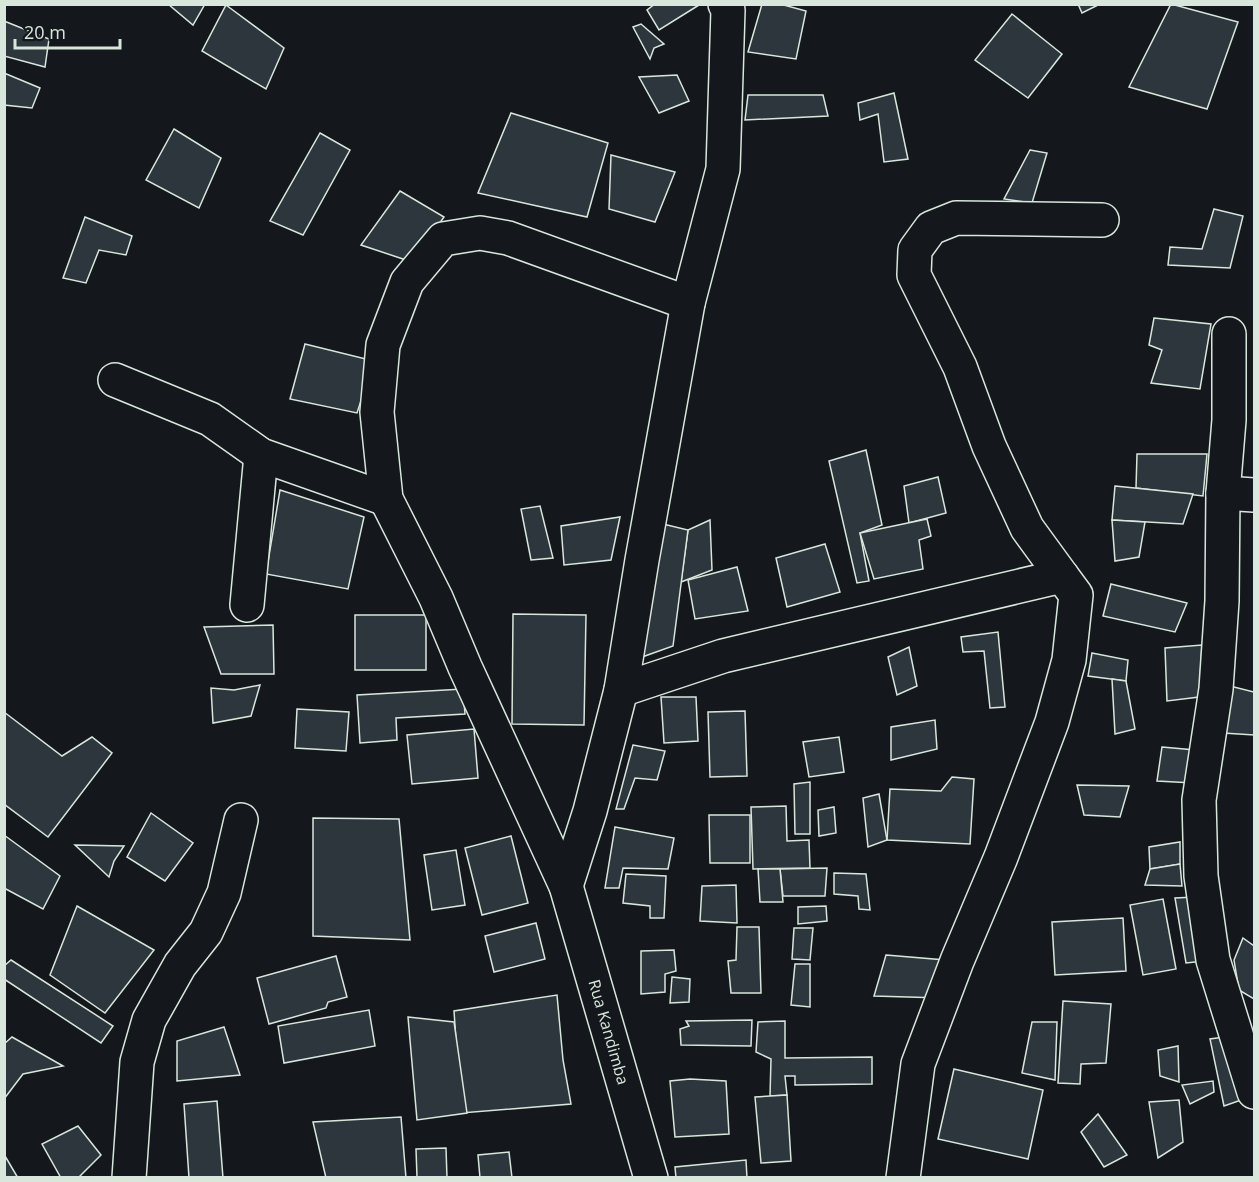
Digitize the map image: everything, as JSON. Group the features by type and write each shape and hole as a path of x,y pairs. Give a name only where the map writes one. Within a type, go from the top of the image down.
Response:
{"street":[{"path":"567,886 590,811 621,690 688,303 723,169 728,10 725,4"},
{"path":"903,1178 918,1064 1048,733 1069,660 1076,595 1027,528 989,446 960,367 914,275 915,250 931,228 956,218 1102,220"},
{"path":"115,380 210,419 261,455 386,499 377,412 383,345 407,282 443,240 480,233 508,238 688,303"},
{"path":"1228,334 1228,420 1239,494 1222,601 1216,689 1199,800 1201,876 1214,960 1254,1092"},
{"path":"247,605 261,455"},
{"name":"Rua Kandimba","path":"386,499 436,598 465,667 567,886 651,1178"},
{"path":"621,690 723,656 1062,576"},
{"path":"129,1178 137,1062 149,1020 180,965 206,932 224,893 241,820"}],"building":[{"path":"168,4 205,4 193,25"},
{"path":"655,4 699,5 659,30 647,10"},
{"path":"762,4 780,4 806,11 796,59 748,52"},
{"path":"1078,4 1100,4 1082,13"},
{"path":"1171,4 1238,22 1207,109 1129,87"},
{"path":"226,5 284,48 266,89 202,51"},
{"path":"1012,14 1062,54 1028,98 975,60"},
{"path":"4,21 49,39 45,67 4,56"},
{"path":"641,24 664,44 654,48 650,59 633,27"},
{"path":"4,73 40,88 32,108 4,105"},
{"path":"677,75 689,101 659,113 639,77"},
{"path":"894,93 908,159 884,162 878,114 860,120 858,103"},
{"path":"748,95 823,95 828,116 745,120"},
{"path":"511,113 608,143 587,217 478,193"},
{"path":"174,129 221,158 199,208 146,180"},
{"path":"320,133 350,150 303,235 270,221"},
{"path":"1030,150 1047,153 1032,203 1004,199"},
{"path":"611,155 675,172 655,222 609,209"},
{"path":"400,191 444,217 412,262 361,245"},
{"path":"1214,209 1243,216 1230,268 1168,265 1170,247 1202,249"},
{"path":"85,217 132,236 126,255 99,250 86,283 63,278"},
{"path":"1154,318 1211,324 1200,389 1151,383 1162,350 1149,345"},
{"path":"305,344 374,361 357,413 290,399"},
{"path":"866,450 882,525 860,533 869,581 857,583 829,461"},
{"path":"1137,454 1207,454 1203,496 1136,488"},
{"path":"938,477 946,513 909,523 904,486"},
{"path":"1115,486 1193,494 1183,524 1112,520"},
{"path":"280,490 364,517 348,589 266,574"},
{"path":"540,506 553,558 531,560 521,509"},
{"path":"620,517 611,560 564,565 561,526"},
{"path":"927,519 931,536 919,540 923,569 874,579 860,533"},
{"path":"710,520 712,570 681,582 688,530"},
{"path":"1112,520 1145,522 1139,557 1115,561"},
{"path":"663,524 688,530 673,646 642,657"},
{"path":"825,544 840,592 787,607 776,558"},
{"path":"737,567 748,611 695,619 688,580"},
{"path":"1111,584 1187,603 1175,632 1103,616"},
{"path":"513,614 586,615 584,725 512,724"},
{"path":"355,615 426,615 426,670 355,670"},
{"path":"273,625 274,674 221,674 204,627"},
{"path":"998,632 1005,707 990,708 984,651 963,652 961,637"},
{"path":"1202,645 1199,697 1167,701 1165,648"},
{"path":"909,647 917,686 897,695 888,657"},
{"path":"1092,653 1128,660 1126,681 1088,676"},
{"path":"1112,679 1126,681 1135,729 1115,734"},
{"path":"260,685 251,716 213,723 211,688 234,690"},
{"path":"1230,686 1254,692 1254,735 1223,733"},
{"path":"463,689 465,714 396,718 397,740 360,743 357,695"},
{"path":"661,697 696,697 698,741 664,743"},
{"path":"297,709 349,712 346,751 295,748"},
{"path":"745,711 747,776 710,777 708,712"},
{"path":"4,712 62,756 92,737 112,753 48,837 4,804"},
{"path":"935,720 937,749 891,760 891,727"},
{"path":"474,729 478,778 412,784 407,735"},
{"path":"839,737 844,772 809,777 803,742"},
{"path":"633,745 665,751 657,780 635,778 624,809 616,809"},
{"path":"1162,747 1195,750 1193,783 1157,781"},
{"path":"952,777 974,779 970,844 887,840 890,789 941,791"},
{"path":"810,782 810,834 795,834 794,784"},
{"path":"1077,785 1129,786 1120,817 1084,815"},
{"path":"879,794 887,840 868,847 863,798"},
{"path":"786,806 787,841 809,840 810,868 753,869 751,807"},
{"path":"834,807 836,833 819,836 818,810"},
{"path":"151,813 193,843 165,881 127,857"},
{"path":"709,815 750,815 750,863 710,863"},
{"path":"313,818 399,819 410,940 313,936"},
{"path":"615,827 674,838 668,869 623,868 619,888 605,888"},
{"path":"4,835 60,876 43,909 4,888"},
{"path":"511,836 528,903 482,915 465,848"},
{"path":"1180,842 1180,864 1150,869 1149,847"},
{"path":"75,845 124,846 114,861 109,877"},
{"path":"456,850 465,905 432,910 424,855"},
{"path":"1180,864 1182,886 1145,885 1150,869"},
{"path":"827,868 825,896 783,896 780,869"},
{"path":"758,869 780,869 783,902 760,902"},
{"path":"834,873 866,874 870,910 859,909 858,896 834,894"},
{"path":"626,874 666,876 664,918 650,918 650,906 623,903"},
{"path":"736,885 737,923 700,921 702,886"},
{"path":"1195,897 1204,961 1186,963 1175,898"},
{"path":"1163,899 1176,969 1143,975 1130,905"},
{"path":"77,906 154,950 105,1013 50,975"},
{"path":"826,906 827,921 798,924 798,907"},
{"path":"1123,918 1126,971 1055,975 1052,922"},
{"path":"536,923 545,959 494,972 485,936"},
{"path":"737,927 759,927 761,993 731,993 728,961 736,960"},
{"path":"794,928 813,928 810,960 792,959"},
{"path":"1243,938 1254,946 1254,999 1239,990 1234,960"},
{"path":"674,950 676,971 665,974 665,992 641,994 641,951"},
{"path":"886,955 957,961 942,998 874,996"},
{"path":"336,956 347,997 328,1002 326,1008 269,1024 257,978"},
{"path":"11,960 113,1026 101,1043 4,979 4,966"},
{"path":"795,964 810,964 810,1007 791,1005"},
{"path":"672,977 690,979 689,1002 670,1003"},
{"path":"557,995 563,1060 571,1104 461,1113 454,1011"},
{"path":"1063,1001 1111,1004 1106,1063 1081,1064 1080,1084 1058,1083"},
{"path":"369,1010 375,1046 284,1063 278,1026"},
{"path":"408,1017 454,1022 467,1113 417,1120"},
{"path":"752,1020 751,1046 681,1045 680,1029 689,1026 686,1021"},
{"path":"785,1021 785,1058 872,1057 872,1084 795,1085 795,1076 785,1076 787,1095 770,1096 771,1059 756,1052 758,1022"},
{"path":"1032,1022 1057,1022 1055,1080 1022,1073"},
{"path":"224,1027 240,1075 177,1081 177,1041"},
{"path":"12,1037 63,1066 23,1074 4,1099 4,1044"},
{"path":"1224,1037 1244,1099 1224,1106 1210,1039"},
{"path":"1178,1046 1179,1082 1160,1076 1158,1050"},
{"path":"954,1069 1043,1090 1028,1159 938,1139"},
{"path":"690,1079 726,1081 729,1134 675,1137 670,1081"},
{"path":"1213,1081 1214,1092 1190,1104 1182,1085"},
{"path":"787,1095 791,1161 761,1163 755,1097"},
{"path":"1179,1100 1183,1142 1158,1158 1149,1102"},
{"path":"217,1101 223,1178 189,1178 184,1104"},
{"path":"1098,1114 1127,1155 1104,1167 1081,1132"},
{"path":"401,1117 406,1178 326,1178 313,1122"},
{"path":"78,1126 101,1155 78,1178 61,1178 42,1144"},
{"path":"446,1148 447,1178 417,1177 416,1149"},
{"path":"509,1152 512,1178 480,1178 478,1155"},
{"path":"5,1156 18,1178 4,1178"},
{"path":"746,1160 747,1178 676,1178 675,1167"}]}
